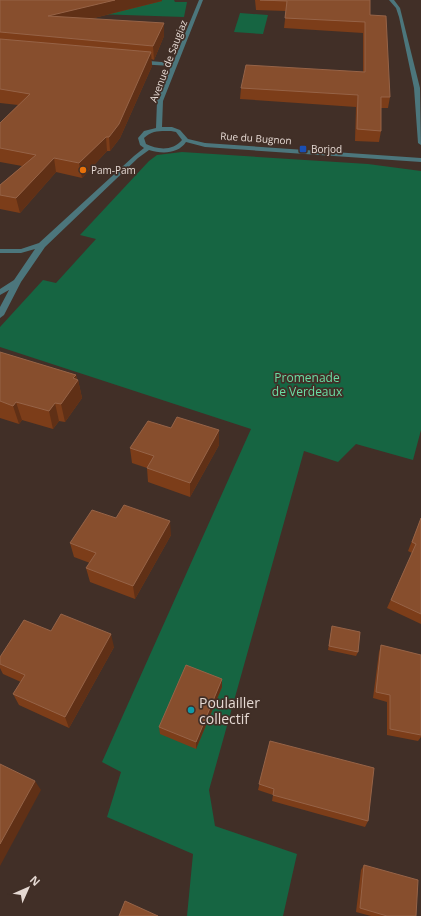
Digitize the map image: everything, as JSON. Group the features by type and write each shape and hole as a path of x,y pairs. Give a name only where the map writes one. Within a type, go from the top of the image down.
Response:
{"street":[{"name":"Avenue de Saugiaz","path":"159,129 160,101 201,0"},
{"path":"391,0 398,8 401,17 417,88 421,144"},
{"path":"134,61 174,65"},
{"path":"159,129 142,135 141,142 148,148 167,150 179,146 185,140"},
{"name":"Rue du Bugnon","path":"159,129 178,131 182,134 185,140 205,145 421,160"},
{"path":"0,315 16,282 42,245 148,148"},
{"path":"0,251 21,250 42,245"},
{"path":"0,292 16,282"}],"green space":[{"path":"37,0 174,0 175,2 187,2 184,17 36,12"},
{"path":"240,13 268,15 263,34 234,32"},
{"name":"Promenade de Verdeaux","path":"182,152 368,164 421,171 421,430 413,460 356,444 338,462 304,451 209,790 215,826 297,854 283,916 187,916 193,854 107,817 121,772 102,762 251,429 0,347 0,327 43,280 56,283 96,239 80,235 149,161 157,155"}],"building":[{"path":"0,0 115,0 48,16 164,23 153,46 0,32"},
{"path":"260,0 370,0 370,15 386,16 390,97 381,97 381,131 357,129 358,95 241,88 246,65 365,72 365,22 285,18 287,1"},
{"path":"0,39 151,52 119,124 109,137 106,137 79,163 54,158 16,198 0,195 0,185 36,155 0,148 0,123 30,94 0,89"},
{"path":"0,352 76,375 73,378 78,380 61,404 55,403 49,411 16,402 13,406 0,401"},
{"path":"177,417 219,430 190,483 147,468 154,456 130,448 148,421 171,428"},
{"path":"124,505 170,521 133,586 86,568 96,553 70,543 92,510 116,518"},
{"path":"421,518 421,614 391,600 416,544 412,542"},
{"path":"61,614 111,634 65,717 13,694 25,675 0,664 0,657 24,620 51,631"},
{"path":"332,626 360,632 358,652 329,646"},
{"path":"381,645 421,655 421,735 390,729 390,695 376,692"},
{"name":"Poulailler collectif","path":"186,665 222,679 196,742 159,727"},
{"path":"270,741 374,768 368,821 273,795 274,789 259,784"},
{"path":"0,764 35,781 0,844"},
{"path":"364,865 418,880 416,916 387,916 360,908"},
{"path":"125,901 158,916 119,916"}],"place":[{"name":"Borjod","path":"303,149"},
{"name":"Pam-Pam","path":"83,170"},
{"name":"Poulailler collectif","path":"191,710"}]}
